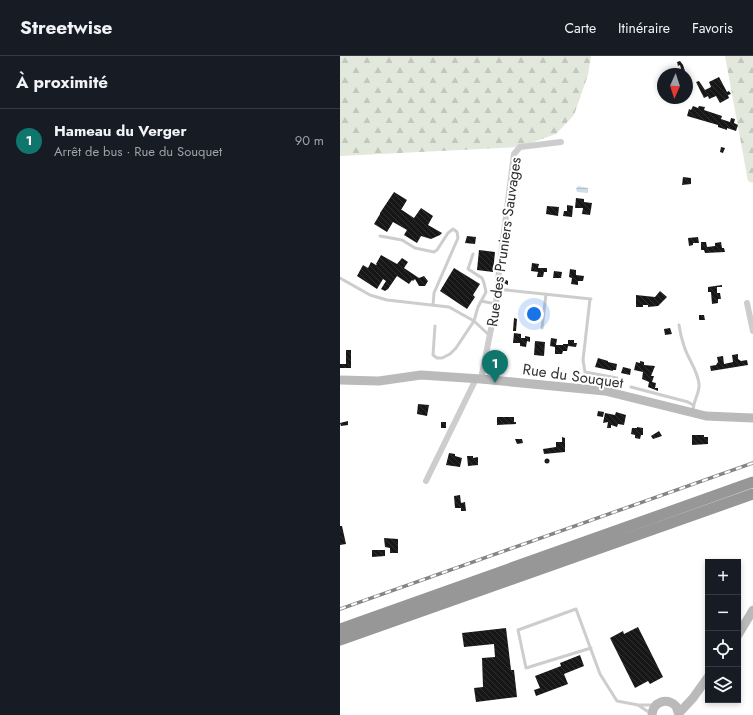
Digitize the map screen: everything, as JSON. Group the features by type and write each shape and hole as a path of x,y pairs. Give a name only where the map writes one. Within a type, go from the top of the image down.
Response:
{"highway":[{"path":"340,629 753,482"},
{"path":"340,640 753,494"}],"street":[{"name":"Rue des Pruniers Sauvages","path":"426,481 474,383 478,378 490,336 496,304 514,154 520,147 562,142"},
{"path":"747,303 753,331"},
{"name":"Rue du Souquet","path":"340,380 379,381 421,375 478,378 605,391 726,417 753,418"},
{"path":"740,631 753,610"},
{"path":"653,711 659,702 668,701 678,711 688,704 705,681"}],"lane":[{"path":"380,236 402,240 415,248 434,252 452,229 457,232 458,238 434,293 433,305"},
{"path":"435,326 433,355 437,358 442,358 450,354 456,348 474,321 478,307 486,292 482,278 468,269 473,254"},
{"path":"340,278 370,295 387,300 449,307 474,321 490,336"},
{"path":"497,289 591,299 583,360 585,372 616,378"},
{"path":"542,328 546,294"},
{"path":"481,301 496,304"},
{"path":"679,325 684,346 699,383 693,409"},
{"path":"631,387 688,402 693,409"},
{"path":"591,648 526,668 518,630 576,609 591,648 600,674 617,701 638,705 653,711"},
{"path":"638,705 653,711"}],"green space":[{"path":"340,56 591,56 588,75 574,115 556,134 519,147 340,156"},
{"path":"725,56 753,56 753,183 748,181"}],"shaded area":[{"path":"578,186 588,188 588,193 577,192 576,189"}],"building":[{"path":"680,61 684,68 681,68 680,65 678,66 677,62"},
{"path":"719,77 727,92 729,91 731,94 728,95 729,98 720,103 716,96 709,99 708,96 704,98 696,82 699,81 705,90 711,87 709,82"},
{"path":"693,106 698,108 699,106 705,107 704,110 722,116 721,119 730,122 731,118 735,119 734,123 738,125 736,131 727,128 727,130 718,127 718,125 687,116 689,109 691,110"},
{"path":"721,147 725,148 723,153 720,152"},
{"path":"683,177 691,178 691,184 682,185"},
{"path":"394,192 407,200 401,210 414,218 421,208 433,216 428,225 442,233 431,239 421,236 417,243 404,235 407,230 393,222 387,232 374,224"},
{"path":"576,198 584,199 584,202 592,203 590,215 582,214 583,208 575,208"},
{"path":"567,205 573,206 572,217 563,216 564,211 567,211"},
{"path":"547,206 559,207 558,216 546,214"},
{"path":"467,236 476,237 475,244 465,243"},
{"path":"698,237 699,243 693,243 693,245 689,246 688,238"},
{"path":"701,242 706,242 707,247 715,246 715,243 721,242 722,248 724,248 725,252 705,253 704,250 701,250"},
{"path":"479,250 495,252 493,272 477,270"},
{"path":"381,255 397,264 402,258 408,262 404,268 419,278 424,276 428,281 425,286 419,286 415,279 409,284 397,276 385,291 381,289 386,281 383,279 377,289 357,276 363,265 368,268 371,262 376,265"},
{"path":"532,263 539,264 538,268 547,268 547,272 544,272 543,277 537,277 538,272 531,271"},
{"path":"454,268 480,284 473,295 475,297 467,309 440,291"},
{"path":"570,269 576,270 576,275 584,276 583,281 578,281 578,285 571,284 572,278 569,277"},
{"path":"554,271 562,272 561,278 553,278"},
{"path":"504,279 508,281 508,285 504,283"},
{"path":"722,285 722,287 717,287 717,293 720,293 721,299 718,299 718,303 712,304 711,292 708,292 708,287"},
{"path":"660,291 667,297 658,306 648,307 648,305 643,305 643,307 636,307 636,295 655,297"},
{"path":"699,315 704,315 705,320 699,320"},
{"path":"514,318 517,319 516,331 513,331"},
{"path":"670,328 672,334 665,335 664,329"},
{"path":"514,333 521,334 521,338 525,338 525,336 530,337 530,342 527,341 526,347 520,346 520,343 513,343"},
{"path":"551,338 557,339 556,345 568,344 568,340 574,340 574,343 577,343 576,347 568,346 567,351 563,351 562,354 555,354 555,347 550,346"},
{"path":"535,341 545,342 544,356 534,355"},
{"path":"346,350 351,350 351,368 340,368 340,364 346,364"},
{"path":"738,354 738,359 741,361 747,360 748,365 711,371 710,366 716,365 718,362 717,357 723,356 724,364 733,362 732,355"},
{"path":"598,358 617,364 616,370 613,371 595,367"},
{"path":"640,361 644,362 644,365 655,366 651,376 654,376 652,382 656,383 655,388 658,388 658,391 648,387 649,382 642,379 643,372 634,370 636,362 640,363"},
{"path":"623,367 631,369 630,375 621,373"},
{"path":"522,372 537,374 537,375 522,374"},
{"path":"418,404 429,405 427,416 417,414"},
{"path":"598,411 604,412 603,417 597,416"},
{"path":"616,412 626,415 624,425 618,424 617,427 611,425 611,428 607,428 608,422 603,423 605,413 615,415"},
{"path":"497,417 514,417 514,422 516,422 516,424 497,425"},
{"path":"348,421 348,425 341,426 340,423"},
{"path":"441,422 446,422 446,428 441,428"},
{"path":"632,428 643,428 643,435 641,435 640,439 635,438 635,435 631,434"},
{"path":"659,431 662,436 653,439 651,436"},
{"path":"692,435 704,435 704,437 708,437 708,444 692,445"},
{"path":"562,437 565,438 565,452 544,454 543,449 556,447 556,442 562,442"},
{"path":"515,439 522,439 523,443 517,444"},
{"path":"449,453 455,454 455,456 462,458 460,467 446,465"},
{"path":"467,456 473,456 473,458 478,457 478,465 468,466"},
{"path":"547,458 550,461 547,464 544,461"},
{"path":"460,495 461,503 465,502 466,511 461,511 461,508 455,508 454,496"},
{"path":"340,526 342,526 346,544 340,545"},
{"path":"384,538 398,539 398,553 390,553 390,548 385,547"},
{"path":"372,550 385,550 385,556 372,557"},
{"path":"638,627 663,677 650,684 648,681 635,688 610,638 623,631 624,634"},
{"path":"506,628 511,670 514,670 517,697 476,702 474,688 483,687 482,658 495,657 494,644 464,647 462,633"},
{"path":"580,655 584,666 564,674 568,684 536,696 534,690 540,688 535,676 561,666 560,663"}],"railway":[{"path":"340,609 753,463"}],"place":[{"name":"Hameau du Verger","path":"495,383"}]}
